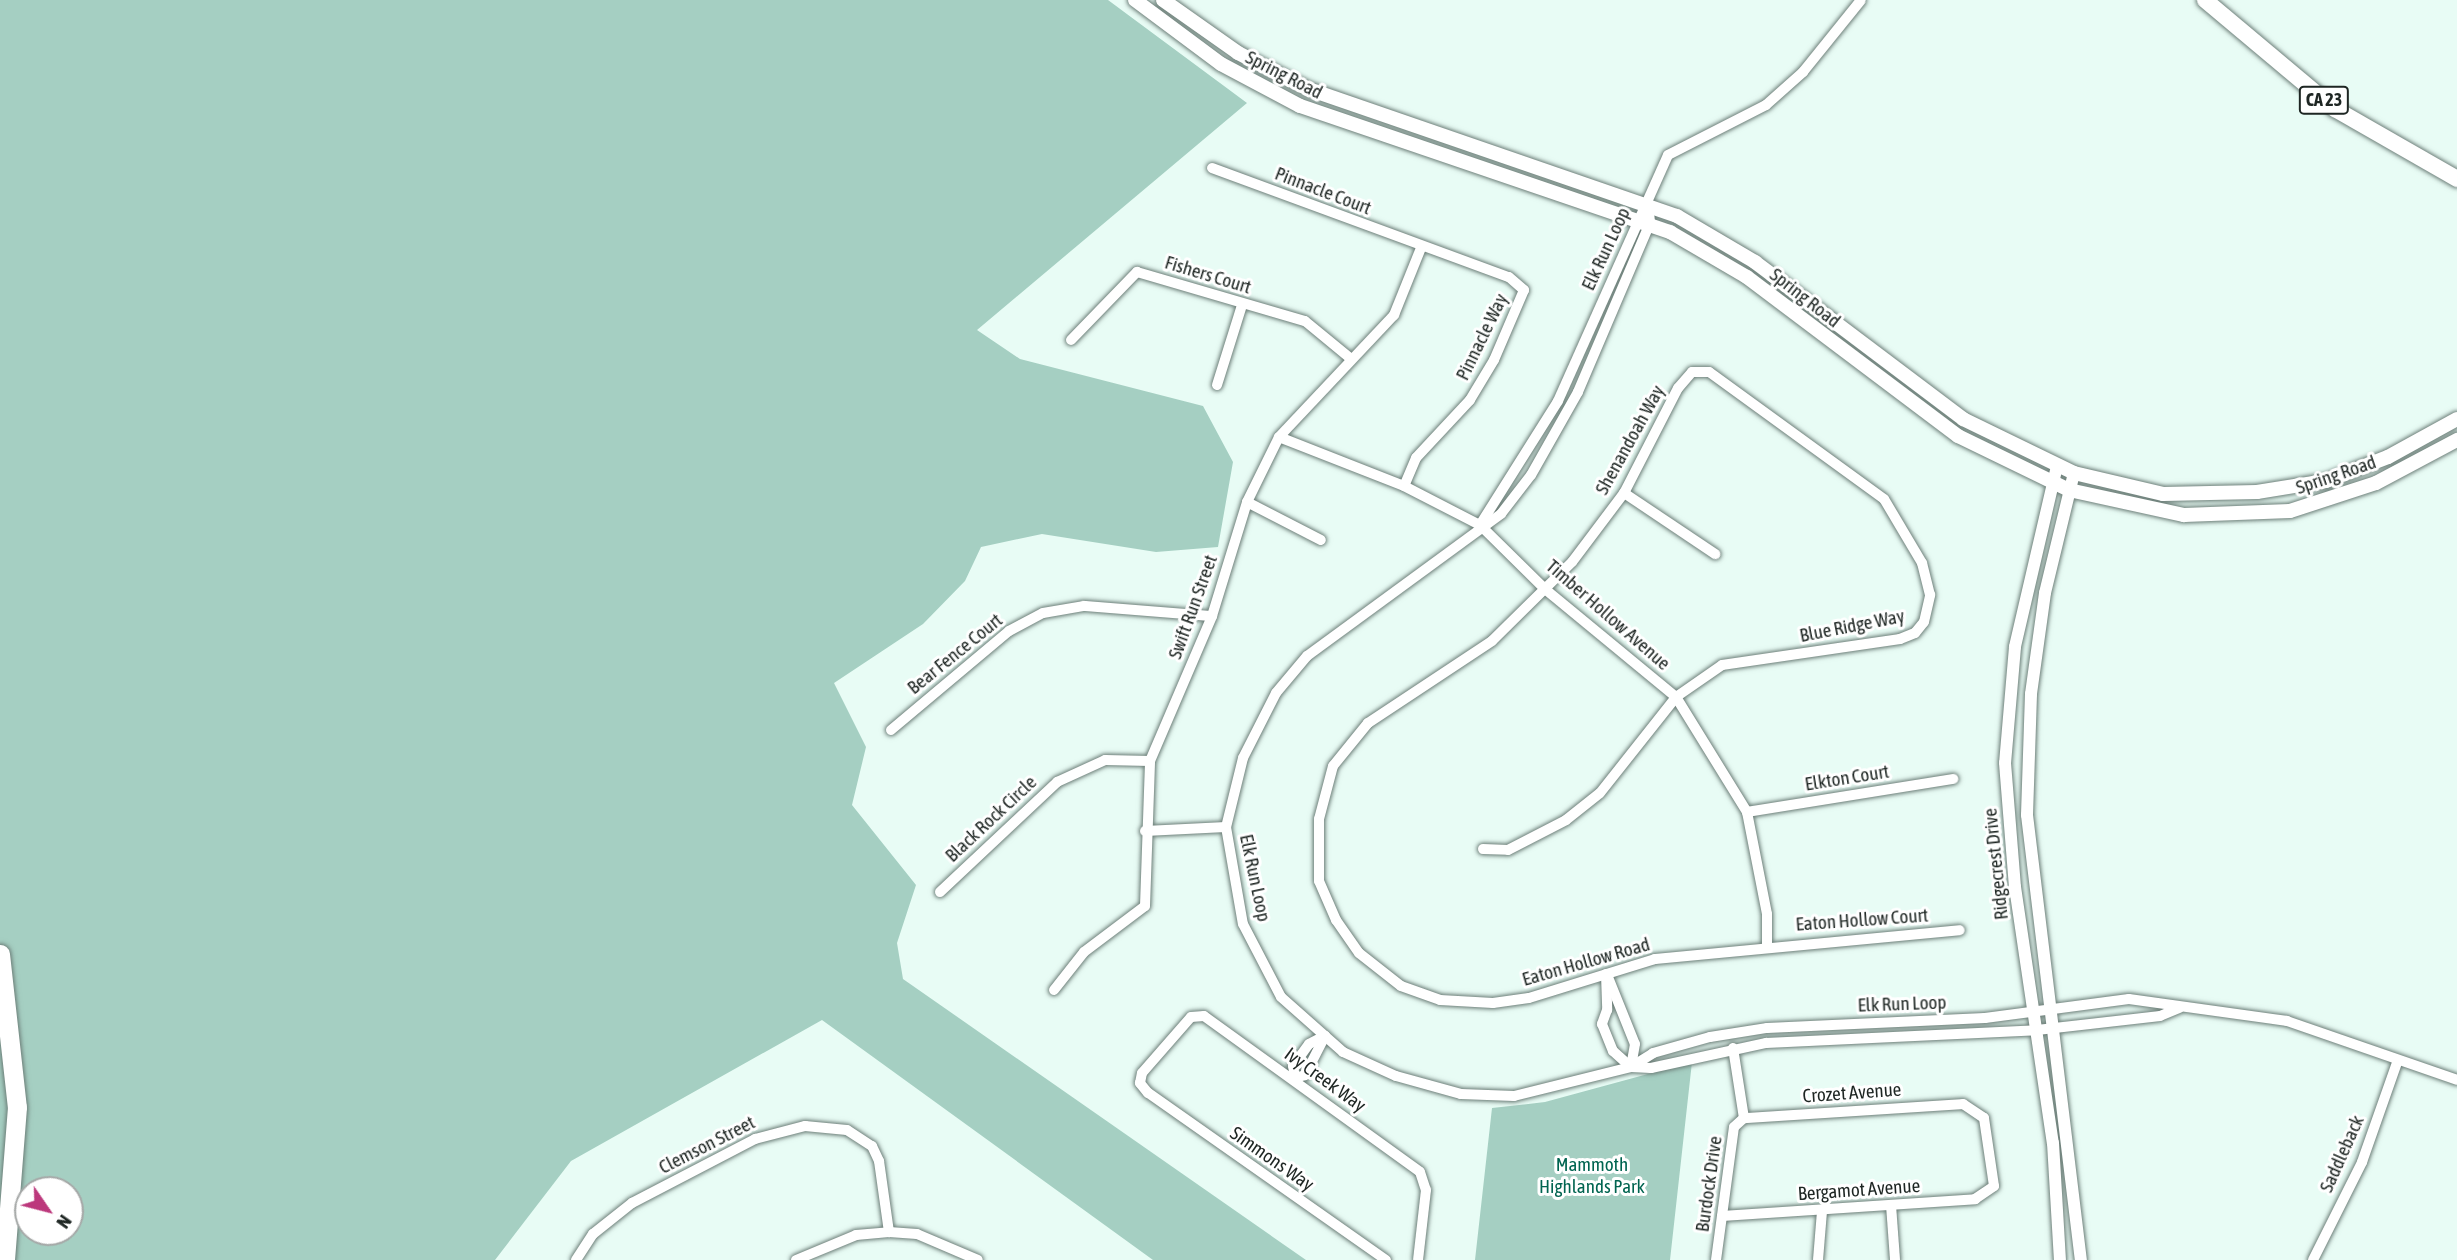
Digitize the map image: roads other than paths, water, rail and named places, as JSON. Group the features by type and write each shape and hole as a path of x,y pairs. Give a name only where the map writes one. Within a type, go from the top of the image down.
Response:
{"highway":[{"path":"0,954 21,1167 17,1260"},
{"path":"5,1260 17,1107"}],"main road":[{"name":"Spring Road","path":"1135,0 1221,64 1300,106 1643,220 1747,277 1958,436 2069,490 2183,515 2290,511 2376,483 2457,440"},
{"name":"Spring Road","path":"1163,0 1238,53 1308,89 1648,203 1755,262 1963,419 2074,473 2164,495 2257,492 2326,481 2388,457 2457,419"},
{"name":"CA 23","path":"2205,0 2335,109 2457,179"}],"street":[{"name":"Elk Run Loop","path":"1860,0 1803,72 1766,105 1668,155 1643,220 1552,414 1480,525 1433,567 1307,656 1276,693 1243,758 1226,827 1243,924 1281,997 1343,1052 1396,1076 1461,1094 1514,1096 1631,1067 1664,1050 1767,1028 1985,1018 2129,999 2179,1007 2235,1010 2287,1021 2457,1080"},
{"name":"Pinnacle Court","path":"1212,168 1421,248"},
{"name":"Swift Run Street","path":"1054,990 1084,952 1145,906 1145,831 1150,761 1212,616 1247,502 1279,437 1350,358 1394,315 1421,248"},
{"name":"Pinnacle Way","path":"1404,486 1416,458 1476,390 1524,290 1509,277 1421,248"},
{"name":"Fishers Court","path":"1071,341 1137,272 1305,321 1350,358"},
{"path":"1217,384 1242,304"},
{"name":"Shenandoah Way","path":"1545,589 1624,493 1678,388 1692,372"},
{"name":"Blue Ridge Way","path":"1676,697 1722,665 1915,633 1930,595 1922,563 1884,499 1709,372 1692,372"},
{"name":"Timber Hollow Avenue","path":"1279,437 1404,486 1480,525 1545,589 1676,697 1747,812 1767,914 1767,945"},
{"name":"Ridgecrest Drive","path":"2057,467 2015,647 2005,763 2034,1010 2053,1143 2060,1260"},
{"name":"Ridgecrest Drive","path":"2074,473 2045,593 2031,694 2027,815 2081,1260"},
{"path":"1624,493 1715,554"},
{"path":"1247,502 1321,540"},
{"name":"Eaton Hollow Road","path":"1545,589 1492,641 1368,723 1333,766 1320,819 1320,881 1336,920 1359,953 1401,986 1440,1000 1529,998 1656,959 1767,945"},
{"name":"Bear Fence Court","path":"891,730 1009,631 1043,613 1084,606 1212,616"},
{"path":"1483,849 1508,850 1566,820 1600,793 1676,697"},
{"name":"Black Rock Circle","path":"940,892 1057,782 1105,760 1150,761"},
{"name":"Elkton Court","path":"1747,812 1953,779"},
{"path":"1145,831 1226,827"},
{"name":"Eaton Hollow Court","path":"1767,945 1960,930"},
{"path":"1606,974 1607,1010 1602,1024 1613,1051 1631,1067"},
{"path":"1606,974 1635,1044 1631,1067"},
{"name":"Elk Run Loop","path":"1631,1067 1651,1068 1733,1048 2054,1029 2160,1016 2179,1007"},
{"name":"Ivy Creek Way","path":"1140,1083 1142,1073 1198,1014 1295,1078 1426,1180 1418,1260"},
{"path":"1295,1078 1293,1066 1309,1044 1325,1036"},
{"path":"1733,1048 1744,1118"},
{"name":"Saddleback","path":"2313,1260 2362,1162 2398,1060"},
{"name":"Simmons Way","path":"1140,1083 1386,1260"},
{"name":"Crozet Avenue","path":"1744,1118 1963,1104 1984,1118 1994,1186"},
{"name":"Burdock Drive","path":"1716,1260 1734,1127 1744,1118"},
{"name":"Clemson Street","path":"576,1260 593,1234 632,1203 755,1139 805,1126 847,1130 872,1146 879,1161 889,1231"},
{"name":"Bergamot Avenue","path":"1722,1216 1975,1199 1994,1186"},
{"path":"1891,1205 1895,1260"},
{"path":"1818,1260 1822,1211"},
{"path":"796,1260 856,1235 889,1231 917,1234 978,1260"}],"park label":[{"name":"Mammoth Highlands Park","path":"1592,1176"}]}
